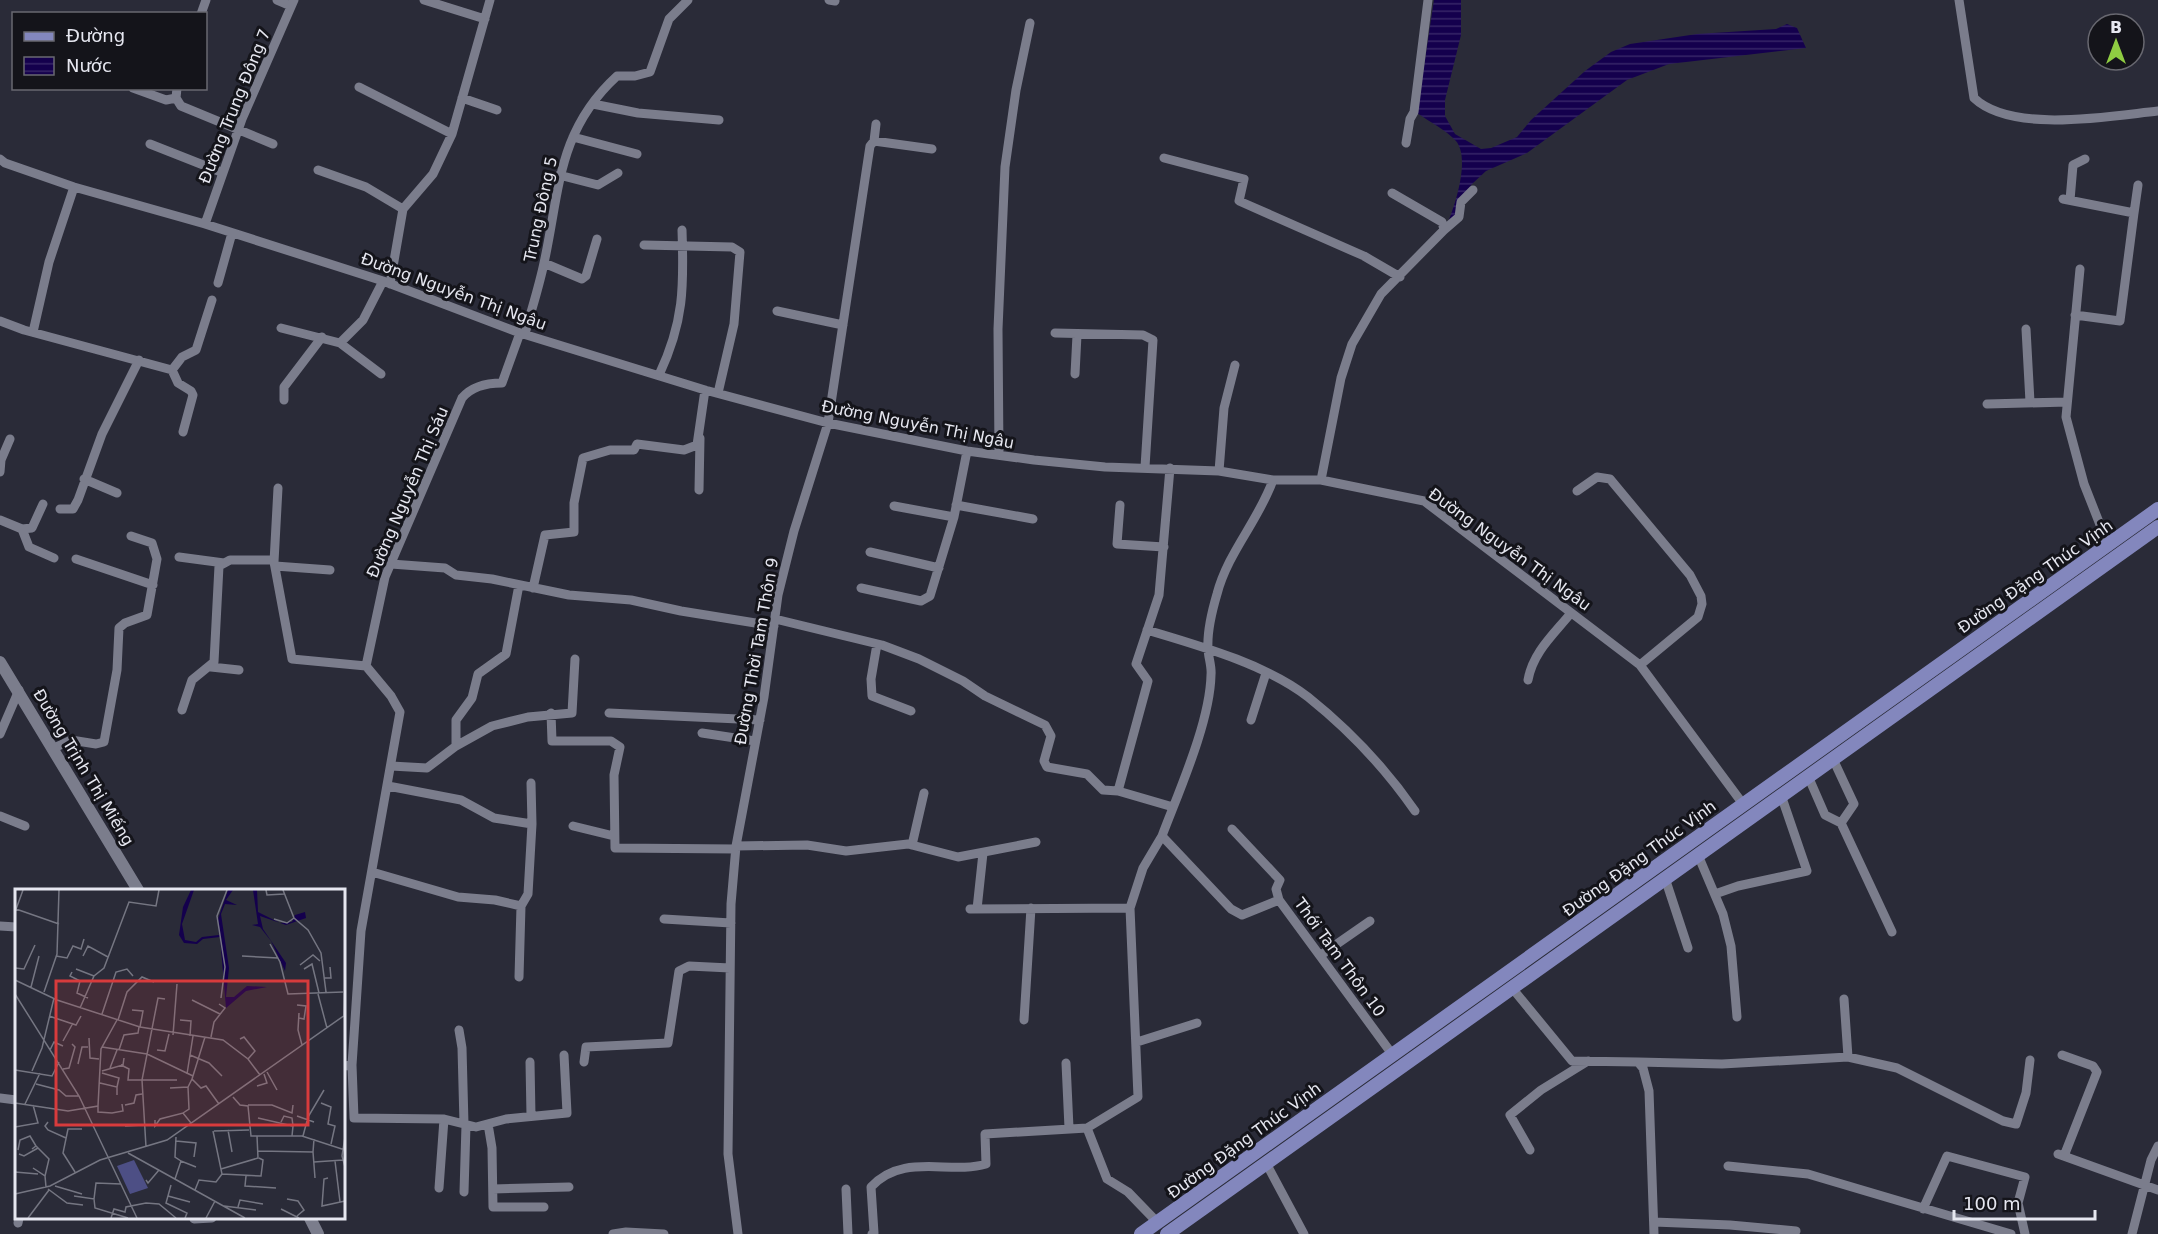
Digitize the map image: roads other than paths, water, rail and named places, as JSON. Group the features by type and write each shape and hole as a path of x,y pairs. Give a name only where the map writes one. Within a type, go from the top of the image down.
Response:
{"main road":[{"name":"Đường Đặng Thúc Vịnh","path":"1141,1234 2158,509"},
{"name":"Đường Đặng Thúc Vịnh","path":"1167,1234 2158,527"},
{"name":"Đường Trịnh Thị Miếng","path":"0,662 54,748 137,889"},
{"path":"1743,804 1751,817"},
{"path":"310,1219 318,1234"}],"street":[{"path":"277,0 293,3"},
{"path":"424,0 485,19"},
{"name":"Trung Đông 5","path":"522,333 544,263 559,174 577,125 603,89 617,76 635,76 650,72 669,19 688,0"},
{"path":"1406,143 1410,119 1414,112 1428,0"},
{"path":"1959,0 1974,98 1982,106 2008,114 2045,119 2158,111"},
{"path":"340,343 363,320 386,282 403,209 433,174 452,134 485,19 487,1"},
{"name":"Đường Trung Đông 7","path":"205,224 221,172 293,3"},
{"path":"999,455 998,329 1005,167 1016,90 1030,23"},
{"path":"359,87 452,134"},
{"path":"138,90 166,100 176,93 181,106 273,144"},
{"path":"462,98 497,110"},
{"path":"593,104 638,113 719,120"},
{"name":"Đường Thời Tam Thôn 9","path":"738,1234 728,1154 731,923 736,848 760,720 774,622 794,531 828,423 867,160 874,141 876,124"},
{"path":"573,137 637,154"},
{"path":"874,141 932,150"},
{"path":"150,144 221,172"},
{"path":"1164,158 1244,179 1239,201 1364,256 1400,277"},
{"name":"Đường Nguyễn Thị Ngâu","path":"0,159 5,163 74,187 205,224 386,282 522,333 705,390 828,423 967,451 1105,467 1170,468 1219,471 1273,480 1321,480 1424,501 1640,665 1743,804"},
{"path":"2085,159 2073,165 2066,200 2134,213"},
{"path":"318,170 366,187 403,209"},
{"path":"559,174 598,184 618,173"},
{"path":"2075,315 2121,321 2138,184"},
{"path":"33,332 49,262 74,187"},
{"path":"1321,480 1341,378 1352,344 1381,294 1444,230 1460,217 1461,202 1473,190"},
{"path":"1392,193 1442,222 1444,230"},
{"path":"659,375 674,343 682,306 682,230"},
{"path":"218,283 232,233"},
{"path":"544,263 582,279 586,276 597,239"},
{"path":"644,244 732,247 740,252 735,324 718,393"},
{"path":"2080,269 2067,402 2069,437 2108,545"},
{"path":"172,370 182,357 196,350 212,300"},
{"path":"777,310 843,325"},
{"path":"0,321 172,370"},
{"path":"281,328 340,343 381,374"},
{"path":"2026,329 2030,402"},
{"name":"Đường Nguyễn Thị Sáu","path":"366,666 385,577 462,398 468,391 488,383 502,383 522,333"},
{"path":"1055,333 1143,335 1153,340 1144,467"},
{"path":"1075,374 1077,335"},
{"path":"284,400 284,387 322,338"},
{"path":"60,508 73,508 102,434 139,360"},
{"path":"1219,471 1224,408 1235,365"},
{"path":"172,370 177,383 191,391 193,395 183,432"},
{"path":"699,490 700,436 705,390"},
{"path":"1987,404 2067,402"},
{"path":"533,588 546,535 574,532 574,503 583,458 610,450 634,450 638,444 684,450 697,445 700,436"},
{"path":"0,472 1,460 10,439"},
{"path":"861,588 921,601 930,596 954,517 967,451"},
{"path":"1118,791 1148,681 1136,664 1159,596 1170,468"},
{"path":"1577,490 1597,477 1611,479 1690,574 1701,596 1702,604 1698,617 1640,665"},
{"path":"84,479 117,493"},
{"path":"872,1234 874,1233 871,1187 877,1180 919,1164 972,1168 986,1164 986,1134 1088,1128 1138,1097 1130,908 1143,868 1162,836 1195,747 1211,675 1208,648 1217,591 1233,551 1266,498 1273,480"},
{"path":"278,488 274,563 292,659 366,666 391,696 400,712 361,931 348,1066 354,1118 444,1119 476,1127 531,1116 567,1113 564,1055"},
{"path":"0,520 22,529 32,528 43,504"},
{"path":"956,505 1033,519"},
{"path":"1120,505 1118,544 1164,547"},
{"path":"894,506 954,517"},
{"path":"22,529 29,547 54,558"},
{"path":"54,748 71,740 96,744 104,742 117,670 119,628 125,622 147,615 157,560 152,543 131,536"},
{"path":"870,552 939,568"},
{"path":"179,557 225,563"},
{"path":"75,559 153,585"},
{"path":"182,710 192,680 211,667 214,662 219,566 230,560 330,570"},
{"path":"391,564 445,568 456,575 533,588 631,600 681,611 774,622 877,644 919,659 963,681 985,696 1045,725 1051,736 1044,765 1087,774 1103,790 1118,791 1173,807"},
{"path":"456,746 456,720 472,698 478,674 506,654 519,585"},
{"path":"1528,680 1530,666 1542,647 1571,613"},
{"path":"1147,630 1208,648 1266,673 1307,696 1393,780 1415,811"},
{"path":"877,644 871,679 872,696 911,711"},
{"path":"391,766 427,768 456,746 492,726 551,713 572,713 575,659"},
{"path":"211,667 239,670"},
{"path":"1251,720 1266,673"},
{"path":"0,734 19,690"},
{"path":"551,713 552,741 611,741 620,747 614,775 615,848 736,848 807,845 846,851 912,846 958,857 1036,842"},
{"path":"609,713 760,720"},
{"path":"702,733 755,741"},
{"path":"1833,759 1854,804 1841,823"},
{"path":"1808,776 1825,815 1841,823 1892,932"},
{"path":"519,977 521,906 528,894 532,824 531,783"},
{"path":"388,786 461,800 494,818 532,824"},
{"path":"912,846 924,793"},
{"path":"1715,894 1738,886 1807,871 1781,795"},
{"path":"0,816 25,826"},
{"path":"573,826 614,836"},
{"path":"1232,829 1280,880 1276,889 1279,900"},
{"name":"Thới Tam Thôn 10","path":"1162,836 1231,909 1242,915 1279,900 1392,1054"},
{"path":"983,853 974,909 1130,908"},
{"path":"1698,855 1715,894 1731,946 1737,1017"},
{"path":"372,872 458,897 495,900 521,906"},
{"path":"1665,878 1688,948"},
{"path":"1024,1020 1031,908"},
{"path":"664,920 731,923"},
{"path":"1321,955 1370,921"},
{"path":"0,926 15,927"},
{"path":"584,1062 586,1047 668,1043 679,971 689,966 730,968"},
{"path":"1512,988 1572,1061 1722,1064 1848,1057 1897,1068 2003,1121 2016,1124 2026,1093 2030,1060"},
{"path":"1844,999 1848,1057"},
{"path":"1137,1042 1197,1023"},
{"path":"459,1030 462,1048 465,1124 464,1192"},
{"path":"2062,1054 2096,1068 2097,1072 2061,1155 2158,1191"},
{"path":"1530,1150 1510,1115 1541,1090 1588,1061"},
{"path":"530,1062 531,1116"},
{"path":"1638,1062 1643,1068 1649,1090 1654,1234"},
{"path":"1066,1063 1069,1128"},
{"path":"0,1098 15,1100"},
{"path":"439,1188 444,1119"},
{"path":"488,1124 492,1148 493,1207 544,1207"},
{"path":"1088,1128 1107,1179 1128,1192 1157,1222"},
{"path":"2132,1234 2158,1146"},
{"path":"1923,1209 1947,1156 2025,1177 2018,1203 2025,1234"},
{"path":"1266,1163 1304,1234"},
{"path":"1728,1166 1808,1174 2011,1234"},
{"path":"493,1189 569,1187"},
{"path":"845,1233 846,1189"},
{"path":"1654,1222 1730,1225 1796,1231"},
{"path":"613,1234 626,1232 664,1234"}],"water":[{"path":"1434,0 1461,0 1461,35 1445,100 1445,116 1455,134 1481,149 1491,148 1517,137 1531,120 1585,71 1611,52 1630,44 1697,34 1776,29 1787,24 1797,28 1806,48 1669,64 1627,80 1527,153 1486,171 1460,200 1458,216 1449,220 1462,169 1460,149 1448,133 1417,113"}]}
